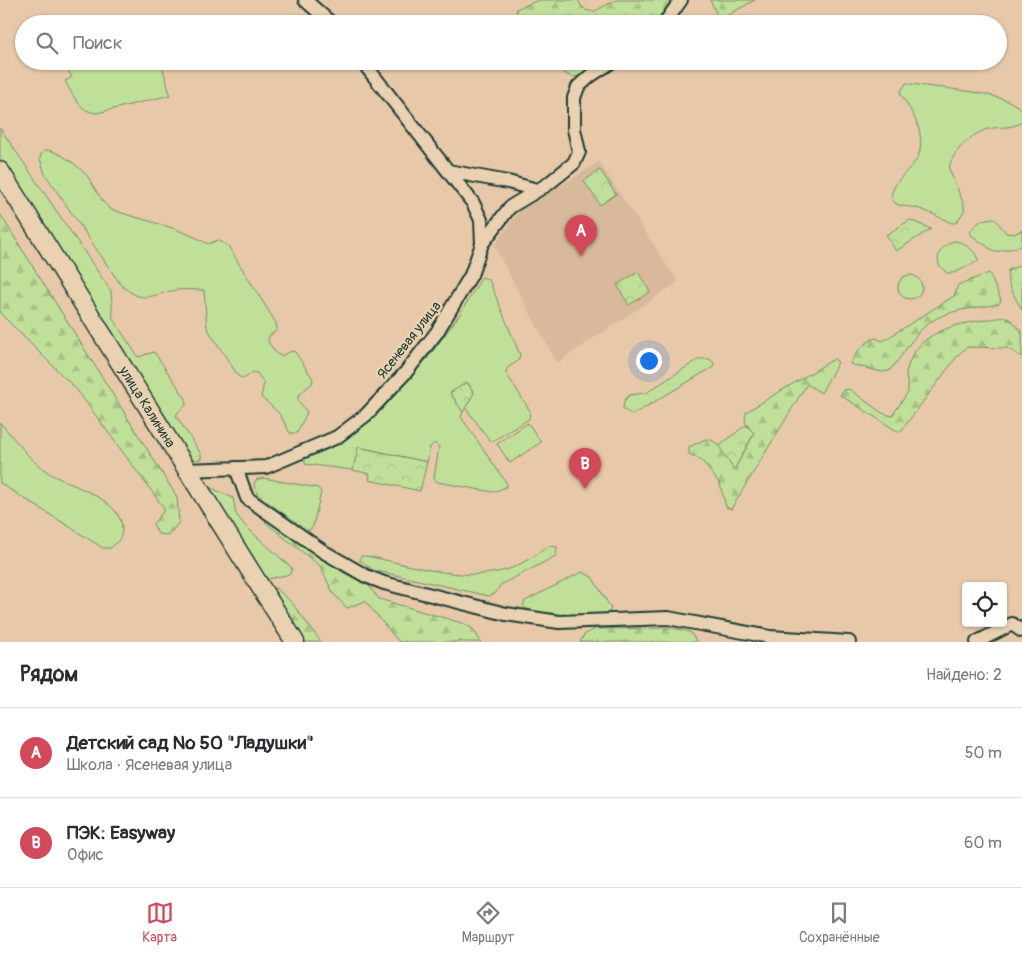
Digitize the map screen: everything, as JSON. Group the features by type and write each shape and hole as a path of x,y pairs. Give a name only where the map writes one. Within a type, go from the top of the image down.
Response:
{"main road":[{"name":"улица Калинина","path":"0,171 295,642"}],"street":[{"path":"305,0 322,15"},
{"path":"670,15 681,0"},
{"path":"369,70 473,204 481,220 482,244"},
{"name":"Ясеневая улица","path":"186,470 266,467 316,447 357,423 406,372 437,332 471,276 482,244 510,207 574,163 579,152 574,129 574,98 578,87 599,70"},
{"path":"448,171 508,182 537,190"},
{"path":"236,468 247,498 324,552 366,576 384,583 506,614 559,622 668,618 770,637 850,642"},
{"path":"977,642 1012,624 1022,631"}],"shaded area":[{"path":"599,162 678,282 557,363 494,246 519,211"}],"green space":[{"path":"539,0 578,0 582,7 588,11 595,11 616,0 672,0 660,15 518,15 516,9"},
{"path":"710,0 755,0 728,15 715,15 716,12"},
{"path":"68,70 163,70 170,95 97,113 91,112 77,102 65,81 72,77"},
{"path":"559,70 587,70 579,76 572,77"},
{"path":"906,83 985,94 1013,103 1022,110 1022,122 1014,126 982,131 963,144 954,156 949,169 964,205 964,211 956,223 920,209 899,205 894,202 892,197 900,178 918,157 921,140 917,123 900,93"},
{"path":"0,128 111,291 113,319 138,357 154,352 186,399 186,405 176,416 201,454 201,459 189,461 0,160"},
{"path":"46,150 63,156 79,168 88,177 100,198 110,209 173,228 208,244 218,240 228,246 276,323 277,330 269,336 268,342 277,354 281,356 292,351 295,352 313,379 312,383 298,396 298,400 307,412 297,433 290,433 279,413 261,397 264,383 257,373 253,372 245,378 239,377 207,328 204,290 176,290 142,297 121,285 45,174 40,159 41,154"},
{"path":"600,170 616,194 600,205 584,181"},
{"path":"0,214 177,497 179,522 169,535 158,534 153,524 164,508 77,390 0,313"},
{"path":"994,218 1006,233 1014,234 1022,230 1022,246 995,252 971,235 970,232 978,223"},
{"path":"910,220 931,229 896,251 886,235"},
{"path":"954,241 969,247 978,261 954,273 947,273 939,265 938,260 941,250"},
{"path":"1022,265 1022,310 1012,291 1007,275 1008,270"},
{"path":"638,272 650,292 629,305 617,285"},
{"path":"989,273 1001,300 999,304 956,311 937,318 916,336 889,371 882,372 850,364 860,349 871,340 875,338 883,341 954,296 958,285"},
{"path":"910,275 918,279 922,287 918,295 910,299 902,295 898,287 902,279"},
{"path":"482,277 489,280 520,355 518,361 507,368 506,373 530,411 529,419 491,442 465,407 474,393 468,383 450,393 463,412 461,417 507,484 506,487 493,492 437,482 434,478 439,447 435,443 430,447 427,462 359,447 353,470 305,464 305,459 340,444 374,418 427,359 460,314"},
{"path":"1004,317 1011,320 1022,332 1022,357 1007,348 967,347 958,355 901,431 897,431 840,395 844,390 849,389 882,413 892,416 908,392 907,369 913,354 922,343 933,335 960,324"},
{"path":"699,359 710,359 714,363 713,367 632,415 623,409 624,401 630,395 646,393"},
{"path":"834,359 838,362 821,393 807,384 731,509 726,507 720,484 702,461 689,454 689,447 706,439 711,440 723,451 734,470 754,434 745,422 746,412"},
{"path":"467,382 474,393 463,412 450,393"},
{"path":"0,423 39,466 92,494 114,509 120,519 122,530 120,538 115,544 110,548 103,548 0,483"},
{"path":"528,423 541,442 510,463 497,444"},
{"path":"746,425 754,433 734,470 719,446"},
{"path":"358,447 427,462 420,491 369,480 370,474 353,470"},
{"path":"263,478 318,488 321,492 313,526 310,530 306,530 257,494 254,485 256,480"},
{"path":"207,486 233,498 236,514 246,527 292,568 290,574 264,580"},
{"path":"266,519 344,573 369,586 379,599 465,624 473,629 481,642 399,642 365,601 347,608 333,593 320,566 265,522"},
{"path":"549,546 557,547 556,556 500,585 496,593 489,596 373,570 360,560 361,556 366,556 435,571 471,574 489,573 506,570 518,565"},
{"path":"582,572 592,577 611,608 608,615 590,617 564,616 538,612 523,606 525,601"},
{"path":"276,588 292,603 321,642 301,642 272,595 273,589"},
{"path":"673,628 690,632 697,642 580,642 584,635 595,629"}],"place":[{"name":"Детский сад № 50 \"Ладушки\"","path":"581,256"},
{"name":"ПЭК: Easyway","path":"585,489"}]}
